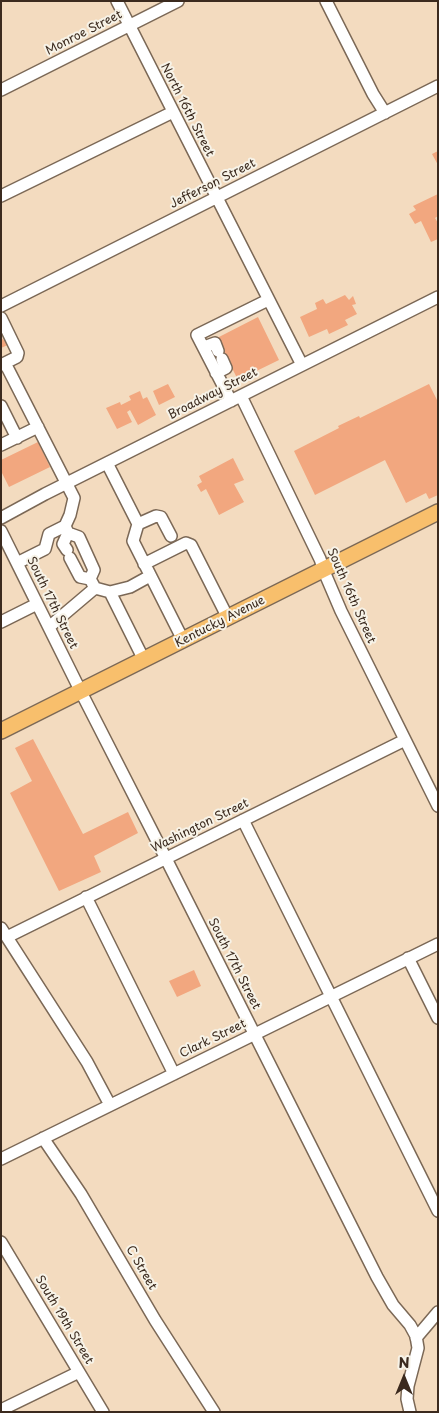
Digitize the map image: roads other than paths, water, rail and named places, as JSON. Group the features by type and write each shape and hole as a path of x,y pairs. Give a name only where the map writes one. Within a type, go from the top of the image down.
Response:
{"main road":[{"name":"Kentucky Avenue","path":"1,732 438,512"}],"street":[{"name":"North 16th Street","path":"117,1 302,365"},
{"name":"Monroe Street","path":"1,90 178,1"},
{"path":"326,1 373,94 385,113"},
{"name":"Jefferson Street","path":"1,306 438,86"},
{"path":"1,196 173,112"},
{"name":"Broadway Street","path":"6,515 438,297"},
{"path":"216,372 226,368 220,355 214,343 204,347 198,335 268,300"},
{"path":"1,318 18,353 17,357 3,364 74,498 63,544 80,577 110,592 144,660"},
{"name":"South 16th Street","path":"204,347 216,372 236,398 320,559 341,611 438,806"},
{"path":"1,406 18,438"},
{"path":"1,445 38,427"},
{"path":"107,463 138,524 133,541 183,640"},
{"path":"138,524 156,516 161,517 171,536"},
{"path":"17,563 45,549 49,534 67,530 78,537 94,570 93,584 49,627"},
{"name":"South 17th Street","path":"1,531 385,1293 393,1306 410,1325 416,1338"},
{"path":"144,564 186,543 191,545 228,618"},
{"path":"110,592 130,587 150,576"},
{"path":"1,622 37,604"},
{"name":"Washington Street","path":"4,932 86,897 405,740"},
{"path":"243,820 438,1211"},
{"path":"86,897 174,1074"},
{"path":"4,932 87,1062 110,1105"},
{"name":"Clark Street","path":"1,1159 438,944"},
{"path":"408,958 438,1018"},
{"name":"C Street","path":"44,1138 81,1194 155,1320 214,1412"},
{"name":"South 19th Street","path":"1,1242 103,1412"},
{"path":"410,1412 407,1400 408,1386 418,1348 416,1338 438,1312"},
{"path":"1,1410 79,1372"}]}
